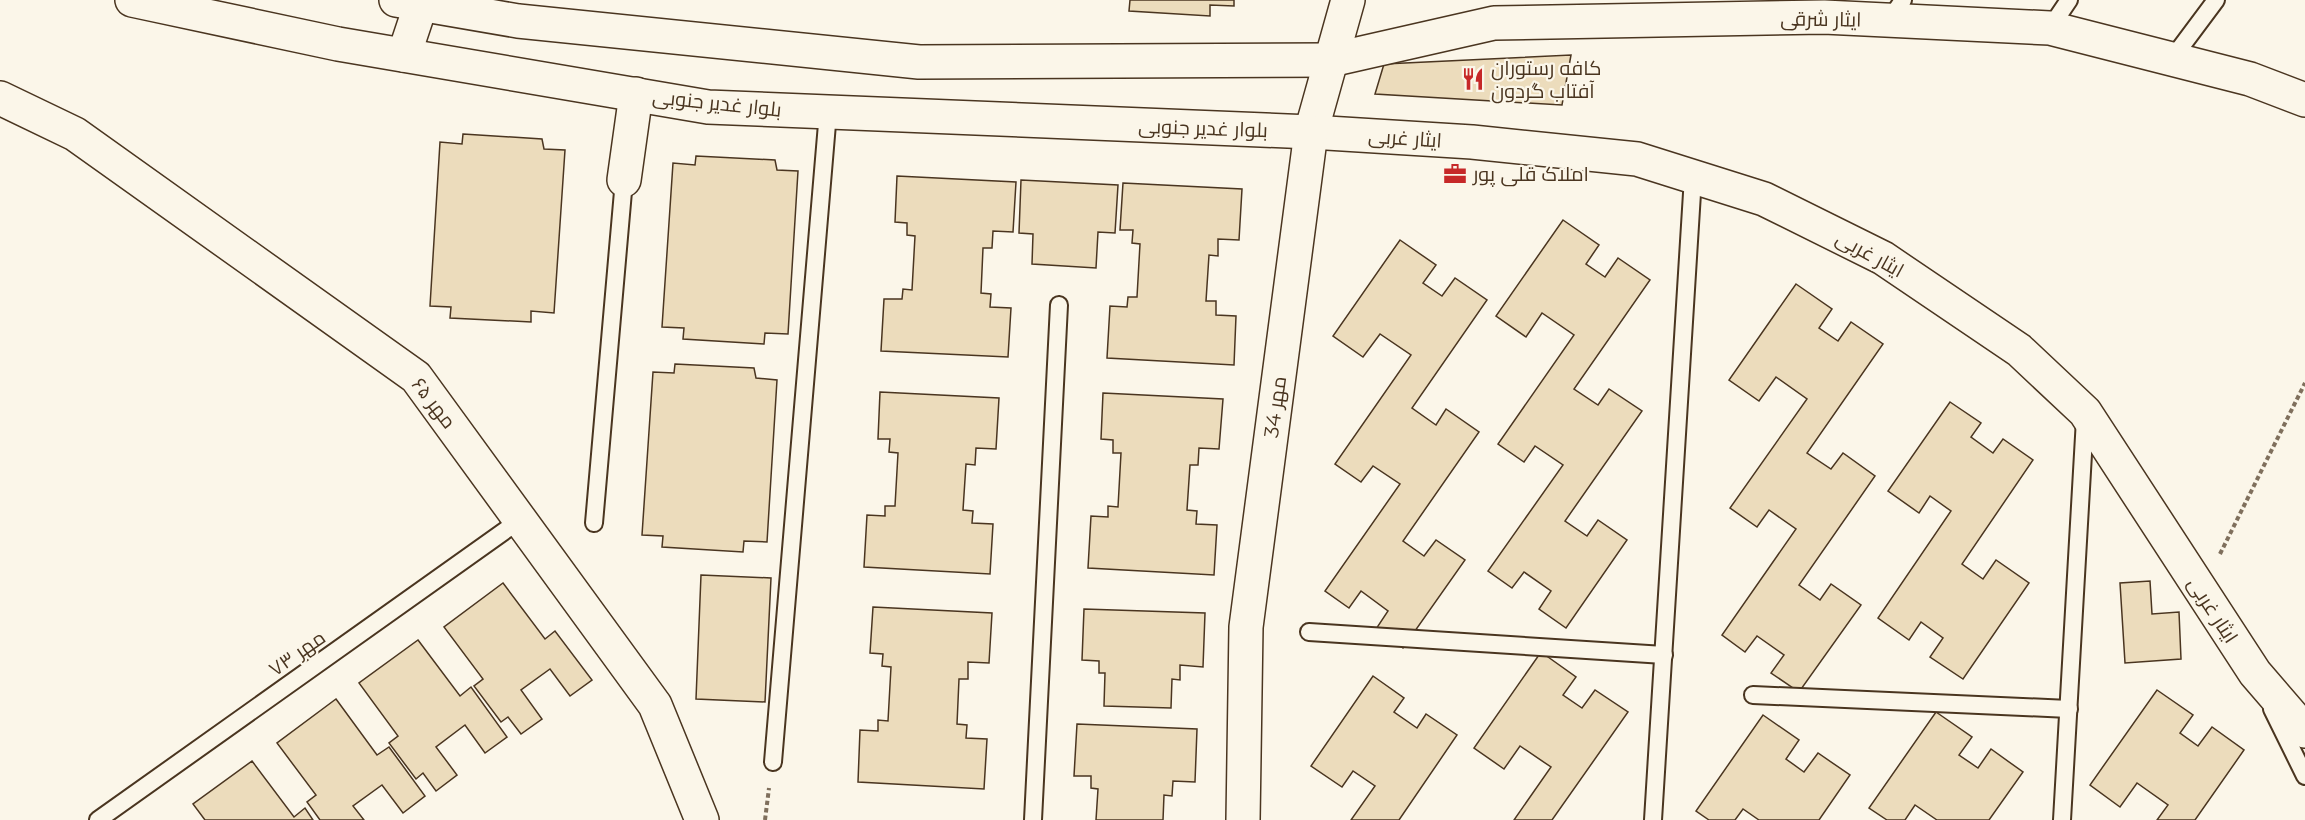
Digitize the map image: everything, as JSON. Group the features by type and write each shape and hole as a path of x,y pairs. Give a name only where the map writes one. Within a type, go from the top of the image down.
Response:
{"street":[{"name":"بلوار غدیر جنوبی","path":"132,0 338,44 708,106 1311,132"},
{"name":"مهر 34","path":"1244,820 1246,627 1311,132 1348,0"},
{"path":"404,56 413,1 518,21 920,62 1331,60"},
{"name":"ایثار شرقی","path":"1331,60 1494,23 1824,17 1896,10 2050,28 2250,79 2305,100"},
{"path":"624,180 636,94"},
{"name":"مهر ۶۵","path":"0,98 75,134 416,377 655,705 702,820"},
{"name":"ایثار غربی","path":"1311,132 1472,142 1637,159 1764,199 1883,258 2019,350 2085,412 2254,674 2305,731"}],"lane":[{"path":"2050,28 2069,0"},
{"path":"2172,59 2216,0"},
{"path":"773,762 828,112"},
{"path":"1653,820 1693,177"},
{"path":"594,523 624,180"},
{"path":"1033,820 1059,305"},
{"path":"2062,820 2085,412"},
{"name":"مهر ۷۳","path":"98,820 520,520"},
{"path":"1309,632 1664,655"},
{"name":"ایثار غربی","path":"2254,674 2305,776"},
{"path":"1753,694 2069,709"}],"path":[{"path":"2201,591 2305,383"},
{"path":"765,820 773,762"}],"building":[{"path":"1130,0 1234,0 1234,6 1210,5 1210,16 1129,11"},
{"name":"کافه رستوران آفتاب گردون","path":"1571,55 1562,105 1375,94 1384,64"},
{"path":"463,134 542,139 544,149 565,150 554,313 531,311 531,322 450,318 451,307 430,306 440,142 462,144"},
{"path":"696,156 775,160 777,170 798,171 788,334 765,333 764,344 683,339 684,328 662,327 673,163 695,165"},
{"path":"897,176 1016,182 1013,232 993,231 992,248 983,248 981,293 991,294 990,307 1011,308 1008,357 881,351 884,299 902,299 903,289 912,290 915,236 907,235 907,223 895,222"},
{"path":"1021,180 1118,185 1115,233 1098,232 1096,268 1032,264 1033,234 1019,233"},
{"path":"1123,183 1242,189 1239,240 1218,239 1218,256 1209,255 1206,301 1216,301 1216,315 1236,316 1234,365 1107,358 1110,306 1127,307 1128,297 1137,297 1140,244 1132,243 1133,230 1120,230"},
{"path":"1563,220 1599,245 1586,264 1605,277 1618,258 1650,280 1574,389 1598,405 1609,389 1642,411 1565,521 1587,536 1598,520 1627,540 1566,628 1539,609 1551,591 1524,572 1512,588 1488,571 1563,465 1535,446 1524,462 1498,444 1574,335 1542,313 1526,337 1496,316"},
{"path":"1400,240 1436,265 1423,283 1442,296 1455,278 1487,300 1412,408 1436,425 1446,409 1479,432 1403,541 1424,556 1436,540 1465,560 1403,648 1376,629 1388,611 1361,591 1349,608 1325,591 1400,484 1373,466 1361,482 1335,464 1411,355 1380,334 1363,357 1333,336"},
{"path":"1796,284 1832,309 1819,328 1838,341 1851,322 1883,344 1807,453 1831,469 1843,453 1875,476 1799,585 1820,600 1831,584 1861,605 1799,692 1771,673 1784,655 1757,636 1745,652 1722,635 1796,529 1769,510 1757,527 1730,508 1807,399 1776,377 1759,401 1729,380"},
{"path":"675,364 754,368 756,378 777,380 767,542 744,541 743,552 662,547 663,536 642,535 653,372 674,373"},
{"path":"880,392 999,398 996,449 976,448 975,465 966,464 963,510 973,511 972,523 993,524 990,574 864,567 867,515 885,516 885,506 895,506 898,453 889,452 890,439 878,439"},
{"path":"1103,393 1223,399 1219,449 1199,448 1198,465 1190,465 1187,510 1197,511 1196,524 1217,525 1214,575 1088,568 1091,516 1108,517 1108,506 1118,507 1121,453 1113,453 1113,440 1101,439"},
{"path":"1950,402 1981,423 1971,437 1993,453 2003,439 2033,460 1962,564 1983,579 1996,560 2029,583 1963,679 1930,657 1943,638 1921,622 1909,640 1878,618 1951,511 1930,496 1919,513 1888,491"},
{"path":"701,575 771,578 765,702 696,699"},
{"path":"2150,581 2152,614 2179,612 2181,659 2125,663 2120,583"},
{"path":"503,583 545,639 555,631 592,680 570,696 550,669 521,690 542,719 521,734 508,717 501,722 474,686 483,679 444,627"},
{"path":"873,607 992,613 989,663 968,662 968,679 959,679 957,724 967,725 966,738 987,739 984,789 858,782 860,730 878,731 878,720 888,721 891,667 882,666 883,654 870,653"},
{"path":"1084,609 1205,613 1203,667 1180,665 1180,680 1172,679 1171,708 1104,706 1105,673 1099,673 1099,661 1082,660"},
{"path":"418,640 460,696 471,687 507,737 485,753 465,725 436,747 457,775 436,791 423,773 416,779 389,743 398,736 359,683"},
{"path":"1541,652 1576,677 1563,695 1582,708 1595,690 1628,712 1552,820 1514,820 1551,767 1520,746 1504,769 1474,748"},
{"path":"1373,676 1404,698 1394,712 1417,728 1426,714 1457,735 1399,820 1351,820 1375,786 1353,771 1342,787 1311,766"},
{"path":"2157,690 2193,715 2180,733 2198,746 2212,727 2244,750 2195,820 2157,820 2168,805 2137,783 2120,807 2090,785"},
{"path":"336,699 377,755 389,747 425,796 403,813 382,785 353,806 364,820 320,820 307,802 316,795 277,743"},
{"path":"1936,712 1972,737 1959,755 1978,768 1991,749 2023,772 1989,820 1937,820 1915,805 1905,820 1887,820 1869,808"},
{"path":"1763,715 1799,740 1786,759 1804,772 1818,753 1850,775 1819,820 1759,820 1743,809 1735,820 1709,820 1696,811"},
{"path":"1077,724 1197,729 1195,782 1173,781 1172,796 1164,795 1163,820 1096,820 1098,789 1091,788 1091,776 1074,776"},
{"path":"252,761 294,817 305,808 313,820 205,820 193,804"}],"place":[{"name":"کافه رستوران آفتاب گردون","path":"1473,79"},
{"name":"املاک قلی پور","path":"1455,174"}]}
